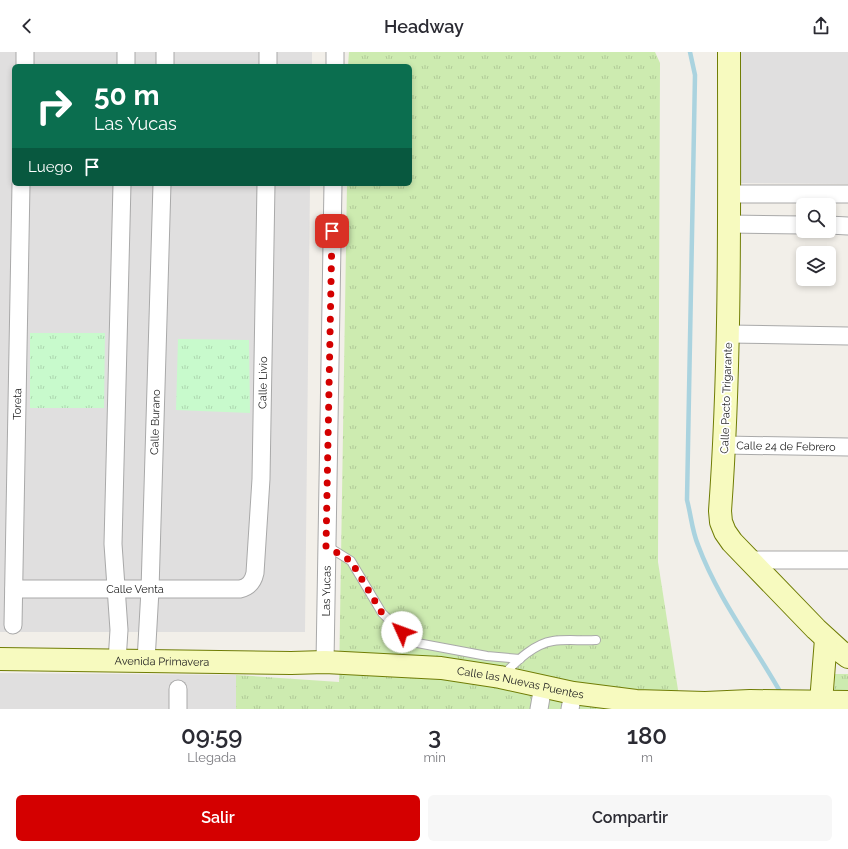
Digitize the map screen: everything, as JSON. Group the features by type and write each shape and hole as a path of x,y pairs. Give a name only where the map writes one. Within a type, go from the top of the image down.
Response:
{"street":[{"path":"25,52 25,64"},
{"path":"126,52 126,64"},
{"path":"165,52 165,64"},
{"path":"268,52 268,64"},
{"path":"335,52 335,64"},
{"name":"Calle Pacto Trigarante","path":"729,52 728,334 725,445 720,511 721,522 725,532 732,542 826,639 848,657"},
{"name":"Toreta","path":"13,625 21,186"},
{"path":"117,660 119,630 114,537 122,186"},
{"name":"Calle Burano","path":"146,661 150,590 162,186"},
{"name":"Calle Livio","path":"252,581 255,573 261,479 266,186"},
{"name":"Las Yucas","path":"325,662 333,186"},
{"path":"729,194 848,194"},
{"path":"729,224 796,225"},
{"path":"836,225 848,226"},
{"path":"728,334 848,336"},
{"name":"Calle 24 de Febrero","path":"725,445 848,447"},
{"path":"749,560 848,560"},
{"name":"Calle Venta","path":"14,589 240,589 249,586 252,581"},
{"path":"817,701 826,639"},
{"name":"Avenida Primavera","path":"0,659 291,663 325,662"},
{"name":"Calle las Nuevas Puentes","path":"325,662 441,668 543,686 571,701 636,701 679,705 705,704 715,706"},
{"path":"539,709 543,686"},
{"path":"178,689 178,709"},
{"path":"715,706 750,700 848,702"}],"lane":[{"path":"326,546 351,561 382,613 412,642 487,656 520,658"},
{"path":"500,678 520,658 541,644 553,641 596,640"}],"shaded area":[{"path":"0,52 312,52 312,64 12,64 12,186 310,186 305,632 0,632"},
{"path":"739,52 848,52 848,184 738,183"},
{"path":"0,673 236,675 236,709 0,709"}],"green space":[{"path":"349,52 655,52 660,63 658,562 681,709 236,709 236,675 339,682 347,186 412,186 412,64 348,64"},
{"path":"30,333 105,333 104,408 30,408"},
{"path":"178,339 249,340 250,413 176,410"},
{"path":"835,674 848,674 848,692 834,692"}],"waterway":[{"path":"690,52 695,75 687,500 694,534 706,565 737,622 782,695"}],"route":[{"path":"332,231 326,546 351,561 382,613 402,632"}]}
